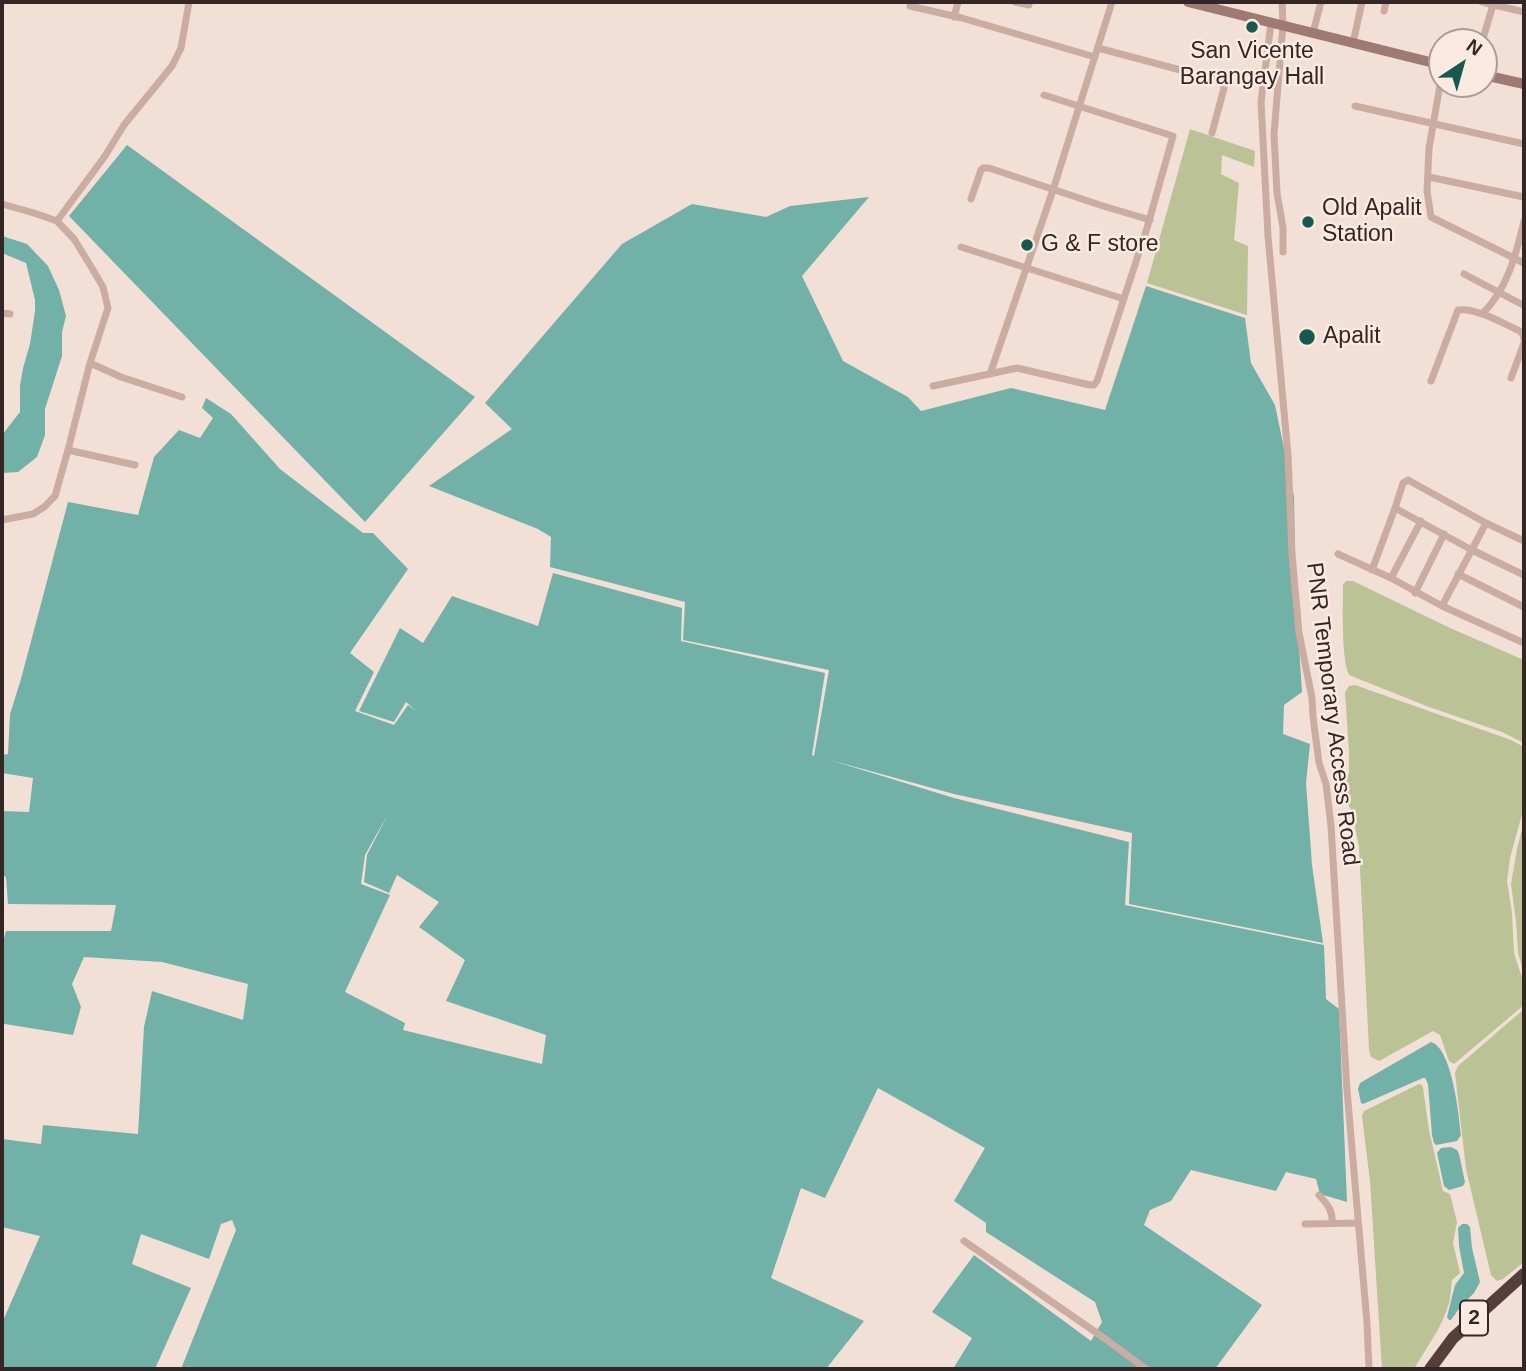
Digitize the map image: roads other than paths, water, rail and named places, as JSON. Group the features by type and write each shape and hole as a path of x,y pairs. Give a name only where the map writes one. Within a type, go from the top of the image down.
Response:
{"highway":[{"name":"2","path":"1430,1369 1453,1338 1524,1273"}],"main road":[{"path":"1188,2 1428,62"},
{"path":"1498,78 1524,84"}],"street":[{"path":"57,221 105,156 124,125 172,66 181,48 189,2"},
{"path":"954,17 958,2"},
{"path":"1016,2 1029,5"},
{"path":"990,374 1053,190 1112,2"},
{"path":"1282,2 1283,25 1274,134 1283,253"},
{"path":"1313,33 1321,2"},
{"path":"1353,43 1362,2"},
{"path":"1384,11 1386,2"},
{"path":"1482,2 1509,5 1524,12"},
{"path":"1486,28 1493,5"},
{"path":"910,6 1095,57"},
{"name":"PNR Temporary Access Road","path":"1270,23 1261,102 1268,236 1288,455 1292,554 1299,633 1312,698 1319,763 1326,784 1331,826 1347,1090 1369,1369"},
{"path":"1098,48 1218,80 1224,88 1212,133"},
{"path":"933,386 1017,368 1094,385 1097,381 1150,219 1173,136 1044,95"},
{"path":"1438,98 1429,148 1427,191 1431,217 1524,263"},
{"path":"1355,106 1524,144"},
{"path":"971,199 983,167 1150,219"},
{"path":"1429,177 1524,197"},
{"path":"2,204 57,221 74,239 103,287 108,308 90,363 55,496 33,514 2,520"},
{"path":"1482,314 1499,294 1515,258 1524,221"},
{"path":"961,247 1124,299"},
{"path":"1464,274 1523,304"},
{"path":"1431,381 1458,310 1463,309 1482,314 1522,334 1524,349 1511,379"},
{"path":"90,363 121,377 182,397"},
{"path":"68,450 135,465"},
{"path":"1372,570 1403,483 1408,480 1524,541"},
{"path":"1395,508 1524,575"},
{"path":"1391,578 1421,521"},
{"path":"1442,606 1486,523"},
{"path":"1415,593 1444,534"},
{"path":"1338,554 1524,643"},
{"path":"1458,574 1524,607"},
{"path":"1318,1195 1330,1208 1332,1223"},
{"path":"1306,1224 1358,1223"},
{"path":"964,1241 1146,1369"}],"water":[{"path":"127,145 475,397 365,522 69,216"},
{"path":"869,197 802,276 843,361 908,397 921,411 1011,388 1105,410 1146,286 1245,318 1251,363 1275,405 1294,496 1296,601 1302,692 1284,705 1283,734 1310,744 1306,783 1312,865 1323,943 1129,904 1132,833 954,794 830,760 954,798 1129,842 1125,905 1324,945 1326,999 1339,1009 1347,1202 1320,1194 1316,1179 1286,1172 1276,1191 1191,1170 1171,1201 1150,1210 1144,1225 1262,1305 1215,1369 953,1369 972,1338 932,1312 974,1255 1091,1341 1102,1322 1095,1302 986,1232 986,1223 954,1201 985,1148 878,1088 825,1198 801,1188 771,1278 864,1321 826,1369 181,1369 236,1230 232,1220 221,1224 209,1259 141,1234 132,1264 191,1288 155,1369 2,1369 2,1323 40,1236 2,1227 2,1139 41,1144 43,1125 138,1134 144,1027 152,991 243,1020 248,984 162,962 84,957 72,984 81,1007 73,1035 2,1022 2,946 6,931 111,931 116,905 8,904 6,877 2,875 2,811 29,812 33,778 2,773 2,755 8,754 10,714 68,502 138,515 154,457 179,430 200,438 213,418 202,408 206,398 231,414 280,469 363,533 373,533 408,569 350,653 374,672 355,711 394,725 408,705 416,711 406,702 394,722 359,711 400,628 423,643 452,596 538,626 553,573 682,608 681,641 825,673 812,755 814,756 829,670 683,640 685,602 550,567 551,537 538,529 429,486 512,429 485,403 622,244 692,204 766,217 790,206","holes":["388,814 367,855 364,882 389,893 397,875 439,902 419,927 465,960 446,1001 546,1035 542,1064 403,1030 405,1023 345,992 390,895 361,884 365,855"]},
{"path":"2,236 27,244 48,266 59,290 66,316 62,332 62,356 45,409 45,435 37,457 18,472 2,473 2,435 20,412 20,386 30,344 35,300 26,263 2,253"},
{"path":"1431,1042 1444,1056 1449,1069 1461,1135 1457,1141 1436,1145 1432,1135 1428,1084 1425,1078 1363,1104 1358,1089 1360,1083"},
{"path":"1451,1147 1459,1154 1465,1182 1463,1186 1449,1190 1444,1186 1437,1153 1441,1148"},
{"path":"1462,1224 1470,1227 1480,1282 1474,1293 1449,1320 1447,1317 1455,1285 1464,1273 1458,1228"}],"place":[{"name":"San Vicente Barangay Hall","path":"1252,27"},
{"name":"Old Apalit Station","path":"1308,222"},
{"name":"G & F store","path":"1027,245"},
{"name":"Apalit","path":"1307,337"}]}
